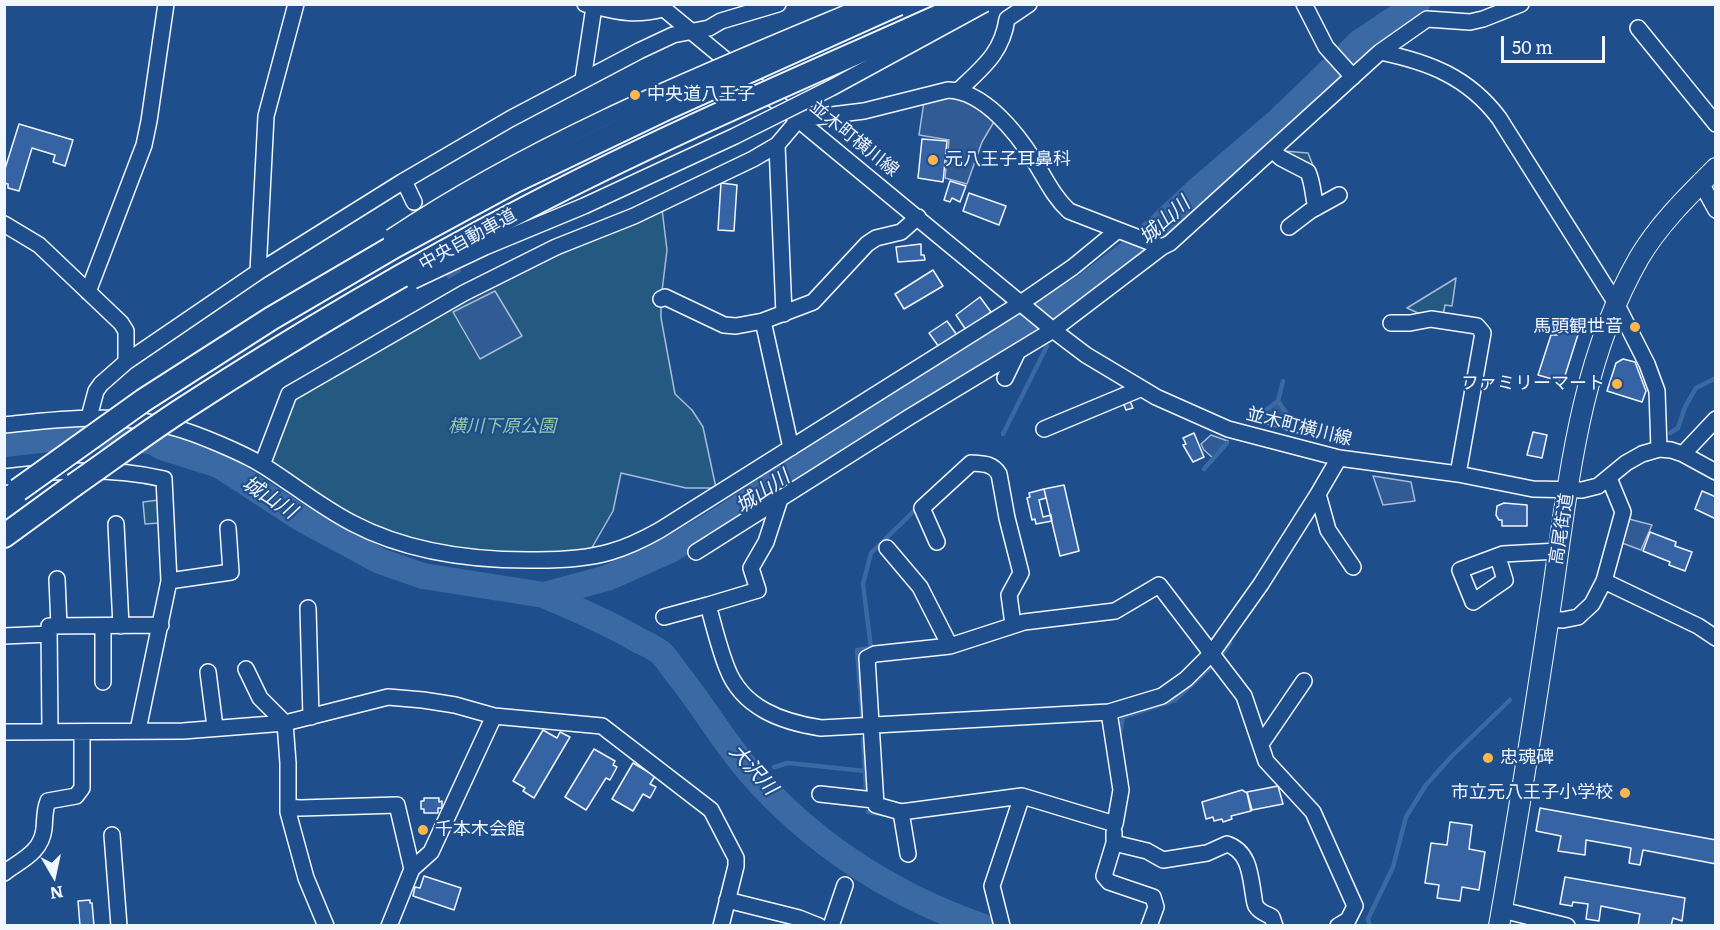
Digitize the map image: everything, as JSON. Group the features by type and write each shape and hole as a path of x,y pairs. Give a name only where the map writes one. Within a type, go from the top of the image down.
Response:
{"highway":[{"name":"中央自動車道","path":"9,489 272,318 395,246 515,181 663,110 898,4"},
{"name":"中央自動車道","path":"4,536 182,410 310,329 408,272 527,207 673,136 966,4"}],"main road":[{"name":"高尾街道","path":"1501,918 1558,551 1588,386 1598,352 1640,257 1670,215 1716,168"}],"street":[{"path":"88,292 144,145 166,4"},
{"path":"258,272 266,116 296,4"},
{"path":"721,21 728,4"},
{"path":"89,417 96,391 126,362 258,272 404,181 583,79 673,35 709,28 721,21 778,4"},
{"path":"272,318 410,225 536,151 685,80 868,4"},
{"path":"310,329 485,247 584,206 735,136 831,88 985,4"},
{"path":"959,90 996,53 1004,37 1007,19 1029,4"},
{"path":"1304,4 1328,50 1351,75"},
{"path":"696,552 1018,351 1159,246 1170,243 1351,75 1427,20 1470,22 1521,4"},
{"path":"583,79 589,5 629,14 643,14 661,7"},
{"name":"並木町横川線","path":"661,7 1086,355 1140,389 1228,429 1339,458 1458,474 1533,489 1592,488 1609,478 1626,463 1642,454 1659,449"},
{"path":"1638,28 1716,124"},
{"path":"1380,52 1414,59 1425,64 1467,84 1488,102 1617,305 1647,364 1657,391 1659,449 1683,453 1716,472"},
{"path":"262,465 289,394 461,287 634,216 777,146 799,119 855,112 948,90 959,90 980,101 998,115 1023,145 1059,201 1069,211 1159,246"},
{"path":"777,146 784,314"},
{"path":"1272,150 1281,158 1308,172 1312,181 1316,208"},
{"path":"404,181 414,202"},
{"path":"1701,183 1716,210"},
{"path":"1289,227 1339,195"},
{"path":"661,299 665,297 724,325 736,327 763,321 813,302 867,244 876,238 901,232 918,217"},
{"path":"4,224 39,245 121,323 126,331 126,362"},
{"path":"4,425 89,417 142,420 174,428 262,465 352,523 388,539 416,548 463,557 519,560 585,558 610,552 645,538 1023,304 1122,231"},
{"path":"763,321 790,448"},
{"path":"1391,323 1436,328 1477,326 1483,333 1458,474"},
{"path":"1005,378 1018,351"},
{"path":"1044,429 1140,389"},
{"path":"1683,453 1716,419"},
{"path":"708,605 727,670 741,690 759,708 783,720 820,728 1109,712 1162,696 1186,679 1212,652 1261,584 1339,458"},
{"path":"937,542 922,508 971,463 989,464 995,468 999,474 1006,518 1021,573 1009,595 1014,624"},
{"path":"9,489 67,470 115,470 164,479 170,581 138,730"},
{"path":"1548,619 1563,620 1578,617 1592,604 1604,581 1623,512 1621,502 1609,478"},
{"path":"1318,494 1328,530 1353,567"},
{"path":"664,617 758,590 751,568 766,542 780,499"},
{"path":"116,524 121,626"},
{"path":"170,581 231,572 228,528"},
{"path":"887,548 920,587 950,646"},
{"path":"1498,557 1503,554 1558,551"},
{"path":"50,731 57,579"},
{"path":"1604,581 1698,626 1716,638"},
{"path":"1114,824 1022,796 901,812 876,805 867,658 874,654 950,646 1014,624 1115,611 1159,585 1244,696 1266,761 1313,812 1355,906 1348,920 1338,926"},
{"path":"308,608 312,717"},
{"path":"4,636 103,626 161,625"},
{"path":"103,626 104,682"},
{"path":"246,669 260,698 285,723 288,807 306,878 326,926"},
{"path":"208,672 215,727"},
{"path":"1261,744 1305,681"},
{"path":"4,732 183,731 285,723 388,697 444,704 494,716 602,726 711,810 736,858 721,926"},
{"path":"1109,712 1121,790 1114,824 1114,843 1104,876 1109,882 1153,897 1156,907 1149,926"},
{"path":"389,926 412,869 431,852 494,716"},
{"path":"4,873 30,857 41,842 48,801 76,796 82,789 81,732"},
{"path":"820,794 874,800"},
{"path":"1002,925 992,886 1022,796"},
{"path":"288,807 397,805 412,869"},
{"path":"901,812 908,854"},
{"path":"112,836 119,926"},
{"path":"1114,843 1147,851 1163,860 1208,853 1227,844 1237,847 1243,854 1251,878 1256,906 1272,917 1275,926"},
{"path":"831,926 845,885"},
{"path":"728,900 799,918 819,926"},
{"path":"1501,918 1567,926"}],"green space":[{"path":"1272,150 1308,153 1314,168"},
{"name":"横川下原公園","path":"662,209 667,250 661,318 675,394 692,410 703,427 716,488 686,488 621,473 613,511 590,551 528,555 497,554 437,546 379,528 329,503 269,463 294,398 467,300 549,259"},
{"path":"1456,278 1452,306 1445,305 1442,321 1431,319 1407,308"},
{"path":"159,500 160,523 145,524 143,502"}],"shaded area":[{"path":"948,90 998,115 982,142 967,184 945,178 949,140 919,135 925,95"},
{"path":"495,291 522,336 480,359 453,312"},
{"path":"1278,401 1298,430 1298,433 1253,420"},
{"path":"1211,435 1228,441 1214,459 1201,444"},
{"path":"1373,476 1411,482 1415,501 1383,505"},
{"path":"1629,519 1652,525 1641,550 1622,543"}],"building":[{"path":"19,124 73,140 65,166 53,162 55,155 32,148 19,191 8,188 8,184 4,183 4,172"},
{"name":"元八王子耳鼻科","path":"922,139 947,141 943,182 918,178"},
{"path":"950,181 966,186 960,202 952,198 950,202 944,200"},
{"path":"721,183 737,185 734,231 718,230"},
{"path":"969,193 1006,206 999,225 963,211"},
{"path":"921,244 921,255 924,255 925,260 898,262 896,247"},
{"path":"933,270 943,286 904,309 895,294"},
{"path":"980,297 991,312 966,330 956,315"},
{"path":"1565,320 1581,325 1563,382 1538,375 1551,335 1558,335"},
{"path":"947,321 957,335 939,347 929,333"},
{"path":"1623,359 1635,362 1646,391 1642,402 1607,391 1616,363"},
{"path":"1129,399 1133,408 1126,410 1123,402"},
{"path":"1533,432 1547,435 1542,458 1527,455"},
{"path":"1194,433 1204,457 1193,462 1183,445 1186,444 1183,438"},
{"path":"1064,485 1079,551 1060,556 1044,489"},
{"path":"1044,489 1046,498 1039,500 1043,517 1051,515 1052,521 1036,524 1035,519 1032,520 1027,498 1030,497 1029,493"},
{"path":"1702,491 1716,497 1716,519 1695,509"},
{"path":"1504,503 1527,505 1527,526 1502,526 1502,520 1499,520 1496,515 1497,506"},
{"path":"1650,532 1676,542 1675,546 1692,552 1685,571 1643,551"},
{"path":"543,730 557,738 560,732 570,737 534,798 523,791 525,788 513,781"},
{"path":"594,749 615,761 613,765 617,767 610,780 606,778 586,810 565,797"},
{"path":"633,763 655,776 650,784 656,787 650,798 643,794 633,811 612,799"},
{"path":"1278,786 1283,804 1252,810 1247,792"},
{"path":"1242,790 1247,793 1251,811 1231,816 1232,819 1223,822 1222,819 1214,821 1213,817 1206,819 1202,802"},
{"path":"424,798 439,798 439,802 442,801 442,808 438,808 438,813 424,813 424,809 421,809 421,801 424,801"},
{"path":"1540,808 1716,840 1716,864 1643,850 1640,865 1629,863 1631,848 1586,840 1585,855 1558,851 1561,836 1536,831"},
{"path":"1450,822 1472,825 1469,849 1485,852 1479,890 1462,887 1460,901 1437,898 1439,885 1425,883 1431,843 1447,845"},
{"path":"424,876 461,888 454,910 413,896 415,887 420,888"},
{"path":"1565,877 1685,898 1682,921 1673,918 1671,926 1638,926 1640,914 1601,906 1599,921 1586,919 1588,904 1573,902 1572,906 1560,904"},
{"path":"90,900 94,926 80,926 78,901"}],"waterway":[{"name":"城山川","path":"4,444 66,437 114,436 154,442 162,447 219,465 302,519 380,561 423,576 544,595 607,578 670,550 723,518 873,418 1083,288 1138,246 1200,188 1278,121 1360,42 1417,4"},
{"path":"1003,434 1047,346"},
{"path":"1670,433 1678,428 1685,407 1696,388 1716,378"},
{"path":"1278,401 1283,381"},
{"path":"1255,418 1278,401 1298,430"},
{"path":"1204,469 1227,443"},
{"path":"862,715 857,650 871,648 863,584 871,553 916,509"},
{"name":"大沢川","path":"544,595 604,622 660,652 749,771 773,797 826,844 855,864 916,899 981,926"},
{"path":"1221,656 1230,643"},
{"path":"1119,739 1123,717 1175,700 1215,663"},
{"path":"1370,926 1368,919 1393,867 1406,817 1426,785 1452,756 1510,700"},
{"path":"774,767 788,763 865,771 863,739"},
{"path":"753,775 762,771"},
{"path":"865,771 866,794"},
{"path":"868,812 887,815"}],"tunnel":[{"path":"414,202 458,281"}],"place":[{"name":"中央道八王子","path":"635,95"},
{"name":"元八王子耳鼻科","path":"933,160"},
{"name":"馬頭観世音","path":"1635,327"},
{"name":"ファミリーマート","path":"1617,384"},
{"name":"忠魂碑","path":"1488,758"},
{"name":"市立元八王子小学校","path":"1625,793"},
{"name":"千本木会館","path":"423,830"}]}
